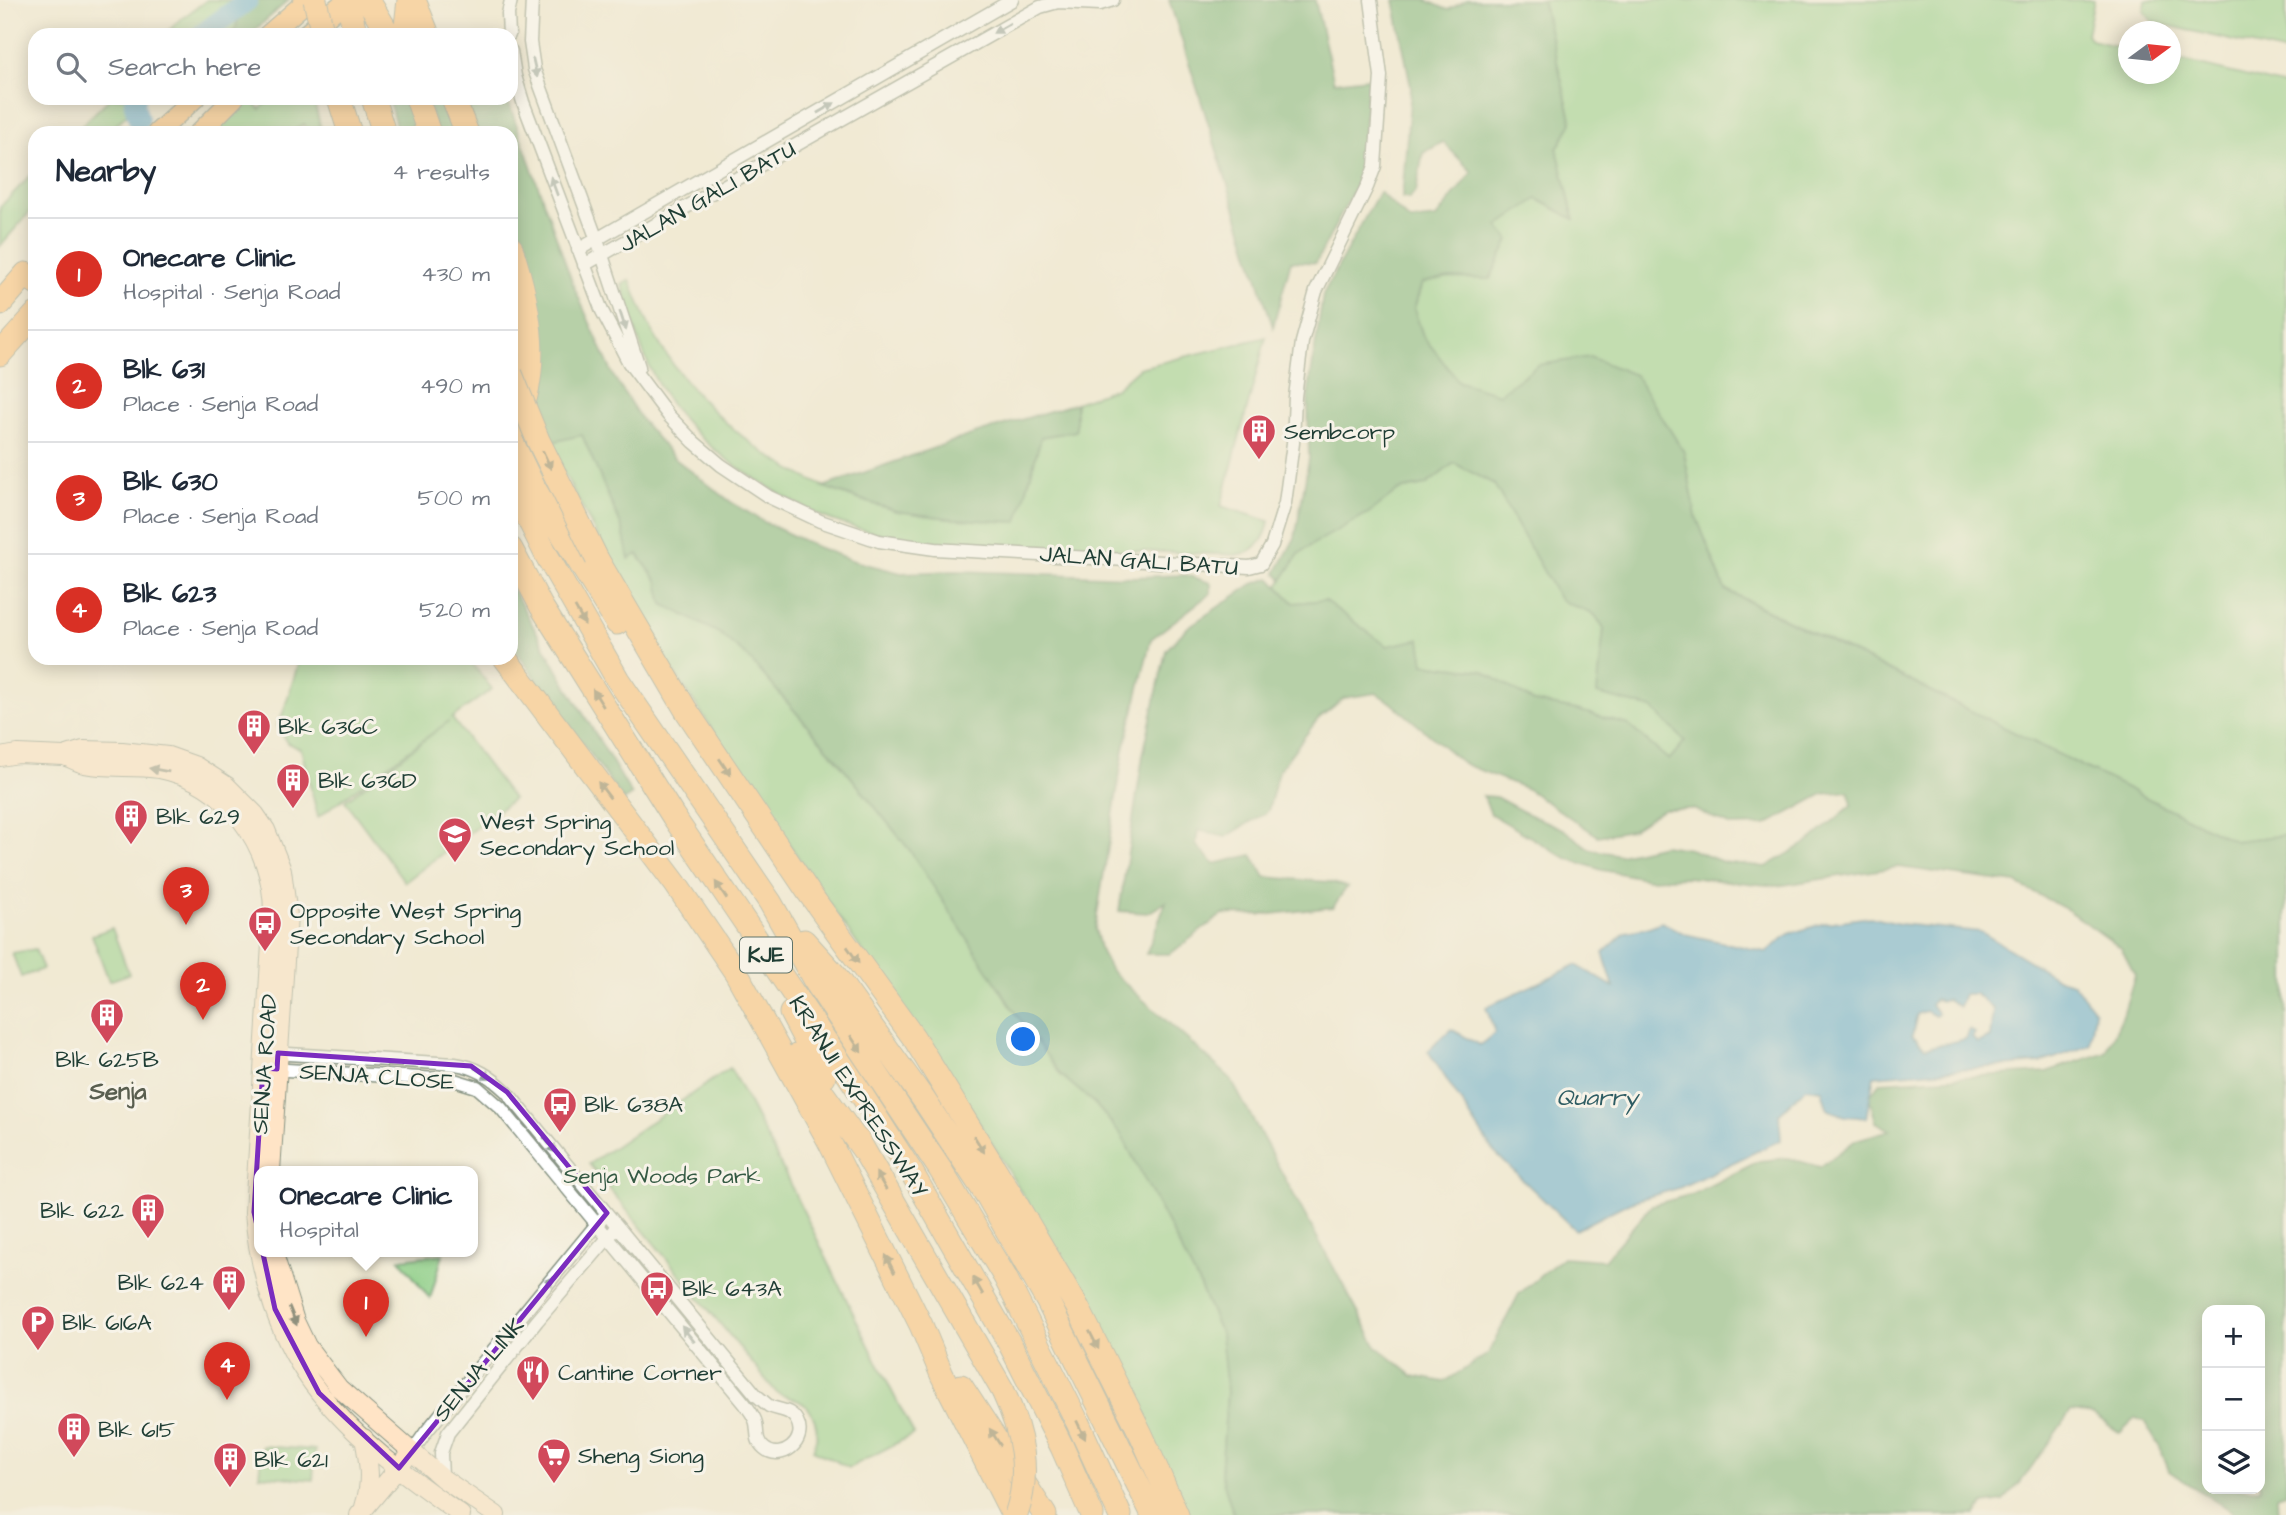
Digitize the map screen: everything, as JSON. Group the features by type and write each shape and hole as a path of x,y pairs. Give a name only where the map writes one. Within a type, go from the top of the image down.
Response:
{"highway":[{"path":"307,0 311,28"},
{"path":"315,0 321,28"},
{"path":"347,0 354,28"},
{"path":"368,0 384,28"},
{"path":"406,28 411,0"},
{"path":"411,0 425,28"},
{"path":"327,105 331,126"},
{"path":"341,105 348,126"},
{"path":"375,105 382,126"},
{"path":"419,105 427,126"},
{"path":"456,105 464,126"},
{"path":"518,272 526,301 531,358 525,401 518,421"},
{"path":"0,356 28,322"},
{"path":"0,356 14,346 28,343"},
{"path":"518,390 588,562"},
{"path":"518,455 534,488 588,562 809,893 914,1038 1077,1308 1141,1434 1177,1515"},
{"name":"KJE","path":"518,498 547,556 618,680 770,902 815,981 940,1169 1005,1277 1077,1421 1120,1515"},
{"name":"KRANJI EXPRESSWAY","path":"518,563 568,650 744,924 856,1087 932,1208 1011,1346 1062,1447 1092,1515"},
{"path":"510,665 674,883 865,1152"},
{"path":"770,902 834,974 988,1197 1048,1303 1153,1515"},
{"path":"744,924 865,1152 1003,1391 1016,1419 1025,1473 1021,1500 1014,1515"},
{"path":"734,969 828,1139 921,1325 942,1375 1014,1515"},
{"path":"921,1325 1045,1515"}],"main road":[{"path":"276,28 307,0"},
{"path":"313,28 347,0"},
{"path":"165,126 188,105"},
{"path":"205,126 227,105"}],"street":[{"path":"509,28 511,0"},
{"name":"JALAN GALI BATU","path":"532,0 530,42 534,69 597,240 635,358 649,390"},
{"name":"JALAN GALI BATU","path":"578,250 1012,0"},
{"name":"JALAN GALI BATU","path":"584,265 1040,7 1058,2 1100,4 1113,0"},
{"name":"JALAN GALI BATU","path":"518,86 602,311 629,363 668,415 721,465 769,497 820,521 879,541 935,549 1249,567 1261,564 1272,545 1285,503 1302,342 1316,291 1375,166 1381,76 1371,0"},
{"name":"SENJA ROAD","path":"0,757 18,754 64,755 83,750 150,754 184,761 228,786 255,814 266,830 282,870 287,903 259,1166"},
{"name":"SENJA ROAD","path":"271,1061 275,1106 271,1166"},
{"name":"SENJA CLOSE","path":"271,1061 455,1064 482,1071 507,1092 757,1396 777,1409 785,1410 796,1419 800,1433 794,1446 782,1453 768,1451 758,1440 757,1426 745,1404 501,1108 477,1087 454,1080 310,1071 271,1061"},
{"path":"275,1106 278,1093 284,1085 310,1071"},
{"path":"596,1223 607,1213"},
{"name":"SENJA LINK","path":"361,1513 596,1223"},
{"path":"608,1238 618,1227"},
{"name":"SENJA LINK","path":"442,1478 441,1453 448,1433 537,1321 608,1238"},
{"name":"SENJA ROAD","path":"261,1257 282,1331 307,1376 328,1404 399,1468 461,1515"},
{"path":"275,1257 295,1321 307,1346 339,1388 442,1478 496,1515"},
{"path":"757,1426 764,1414 777,1409"},
{"path":"361,1513 370,1489 371,1474 364,1438"}],"highlighted area":[{"path":"278,1053 471,1066 507,1092 607,1213 399,1468 319,1393 275,1309 254,1212 263,1068 277,1069"}],"green space":[{"path":"207,0 233,0 198,28 171,28"},
{"path":"255,0 289,0 257,28 236,28 238,19"},
{"path":"1169,0 1315,0 1334,82 1368,78 1361,176 1316,263 1291,261 1273,327"},
{"path":"1394,0 1426,0 1448,10 1467,0 1542,0 1572,123 1557,149 1574,219 1537,199 1498,226 1509,240 1490,279 1450,278 1422,283 1414,309 1423,336 1459,382 1499,394 1538,365 1590,357 1635,375 1684,452 1696,516 1725,590 2234,841 2286,835 2286,1493 2277,1496 2278,1515 2237,1515 2205,1494 2265,1494 2265,1305 2202,1305 2202,1492 2169,1471 2160,1448 2144,1421 2135,1418 2120,1433 2093,1414 2071,1411 2020,1483 2003,1501 1984,1504 1976,1515 1234,1515 1221,1474 1227,1392 1221,1334 1197,1280 1121,1134 1095,1104 1061,1075 1016,1014 909,849 835,757 747,656 719,633 663,604 658,582 638,554 629,559 623,530 582,435 548,443 535,397 543,361 543,331 530,268 518,235 518,129 574,287 614,377 642,421 674,458 731,502 766,523 817,547 854,561 901,573 958,571 1133,577 1186,575 1211,583 1211,593 1151,639 1123,754 1095,928 1101,952 1111,971 1230,1078 1377,1347 1413,1376 1444,1382 1488,1354 1519,1294 1563,1257 1604,1260 1652,1205 1693,1194 1759,1161 1788,1158 1820,1167 1856,1140 1890,1130 1876,1122 1869,1097 1880,1082 2046,1072 2106,1052 2123,1015 2135,975 2121,948 2068,910 2016,883 1898,867 1777,886 1686,877 1649,879 1602,870 1566,858 1491,814 1483,796 1496,797 1563,829 1590,849 1620,855 1663,845 1690,849 1723,862 1766,867 1808,842 1852,805 1849,791 1823,794 1766,825 1732,826 1693,809 1663,809 1631,830 1598,836 1527,789 1464,764 1393,704 1376,693 1344,698 1318,719 1279,770 1268,811 1226,837 1198,830 1196,845 1214,864 1252,855 1265,877 1330,882 1347,887 1333,907 1263,915 1223,914 1170,954 1146,954 1166,902 1148,913 1119,911 1143,755 1166,650 1188,627 1253,584 1270,578 1294,603 1324,600 1387,646 1420,639 1424,664 1483,671 1534,702 1577,710 1628,725 1669,760 1685,741 1652,708 1597,694 1604,629 1595,615 1560,600 1494,484 1454,463 1426,485 1399,490 1370,512 1313,544 1299,554 1282,580 1276,573 1295,538 1309,459 1308,396 1323,294 1379,192 1410,221 1436,218 1472,172 1443,142 1423,153 1416,191 1409,199 1402,198 1411,87"},
{"path":"1542,0 2094,0 2087,34 2091,40 2118,47 2118,84 2181,84 2181,60 2286,86 2286,835 2234,841 1725,589 1696,516 1684,452 1635,375 1616,368 1538,365 1499,394 1459,382 1423,336 1414,309 1422,283 1450,278 1490,279 1498,226 1537,198 1574,218 1557,149 1572,123"},
{"path":"2146,0 2286,0 2286,53 2181,29 2181,21 2152,21 2144,11"},
{"path":"248,6 238,19 236,28 218,28"},
{"path":"103,105 127,105 129,112 115,126 81,126"},
{"path":"242,105 256,105 260,109 264,105 315,105 320,126 216,126"},
{"path":"390,105 410,105 418,126 396,126"},
{"path":"428,105 444,105 452,126 435,126"},
{"path":"466,105 509,105 517,126 475,126"},
{"path":"28,178 28,214 0,246 0,207"},
{"path":"630,280 653,333 674,365 698,395 726,423 756,447 789,468 859,500 911,513 956,519 1017,522 1041,437 1076,431 1076,403 1116,388 1139,368 1266,337 1221,506 1269,521 1264,538 1242,555 1018,547 904,538 848,526 821,516 743,471 707,443 675,409 652,372 637,336 622,285"},
{"path":"1076,403 1076,431 1041,437 1018,522 955,519 896,511 823,487 968,436"},
{"path":"582,434 623,530 629,558 637,554 658,582 663,604 719,633 747,656 835,757 909,849 1061,1075 1095,1104 1121,1134 1197,1280 1221,1334 1227,1392 1221,1474 1234,1515 1187,1515 1058,1254 973,1112 651,638 548,443"},
{"path":"1454,463 1494,484 1560,600 1595,615 1604,629 1597,694 1652,708 1686,740 1669,761 1628,725 1577,710 1534,702 1483,671 1424,664 1387,646 1324,600 1294,603 1278,586 1299,554 1313,544 1370,512 1399,490 1426,485"},
{"path":"518,599 632,795 624,801 518,654"},
{"path":"298,665 473,665 492,689 452,718 513,799 405,882 345,801 449,721 318,817 301,749 287,743 277,725"},
{"path":"112,928 129,974 109,981 92,935"},
{"path":"35,949 43,969 21,977 12,953"},
{"name":"Senja Woods Park","path":"730,1068 914,1434 849,1468 813,1450 817,1436 813,1415 809,1409 797,1400 776,1392 589,1164"},
{"path":"442,1257 430,1299 400,1259"},
{"path":"262,1446 315,1450 313,1480 259,1475"}],"water":[{"name":"Quarry","path":"1870,917 1900,924 1981,932 2059,979 2073,983 2095,1011 2090,1045 2041,1063 1874,1076 1866,1118 1845,1116 1828,1110 1822,1090 1806,1088 1779,1114 1781,1140 1679,1188 1630,1202 1575,1230 1493,1151 1428,1051 1451,1029 1480,1045 1495,1033 1486,1007 1576,965 1614,987 1603,953 1626,932 1662,922 1685,934 1766,952 1789,934 1825,923","holes":["1964,994 1975,994 1993,1009 1990,1037 1978,1043 1972,1038 1975,1033 1970,1029 1966,1039 1925,1048 1912,1035 1917,1014 1926,1011 1935,1016 1938,1014 1931,1004 1935,999 1947,999 1959,1007"]}],"waterway":[{"path":"210,28 248,0"},
{"path":"135,105 139,121"}],"place":[{"name":"Sembcorp","path":"1259,461"},
{"name":"Blk 636C","path":"254,756"},
{"name":"Blk 636D","path":"293,810"},
{"name":"Blk 629","path":"131,846"},
{"name":"West Spring Secondary School","path":"455,864"},
{"name":"Blk 630","path":"186,925"},
{"name":"Opposite West Spring Secondary School","path":"265,953"},
{"name":"Blk 631","path":"203,1020"},
{"name":"Blk 625B","path":"107,1045"},
{"name":"Blk 638A","path":"560,1134"},
{"name":"Blk 622","path":"148,1240"},
{"name":"Blk 624","path":"229,1312"},
{"name":"Blk 643A","path":"657,1318"},
{"name":"Onecare Clinic","path":"366,1337"},
{"name":"Blk 616A","path":"38,1352"},
{"name":"Blk 623","path":"227,1400"},
{"name":"Cantine Corner","path":"533,1402"},
{"name":"Blk 615","path":"74,1459"},
{"name":"Sheng Siong","path":"554,1485"},
{"name":"Blk 621","path":"230,1489"}],"district":[{"name":"Senja","path":"118,1091"}]}
